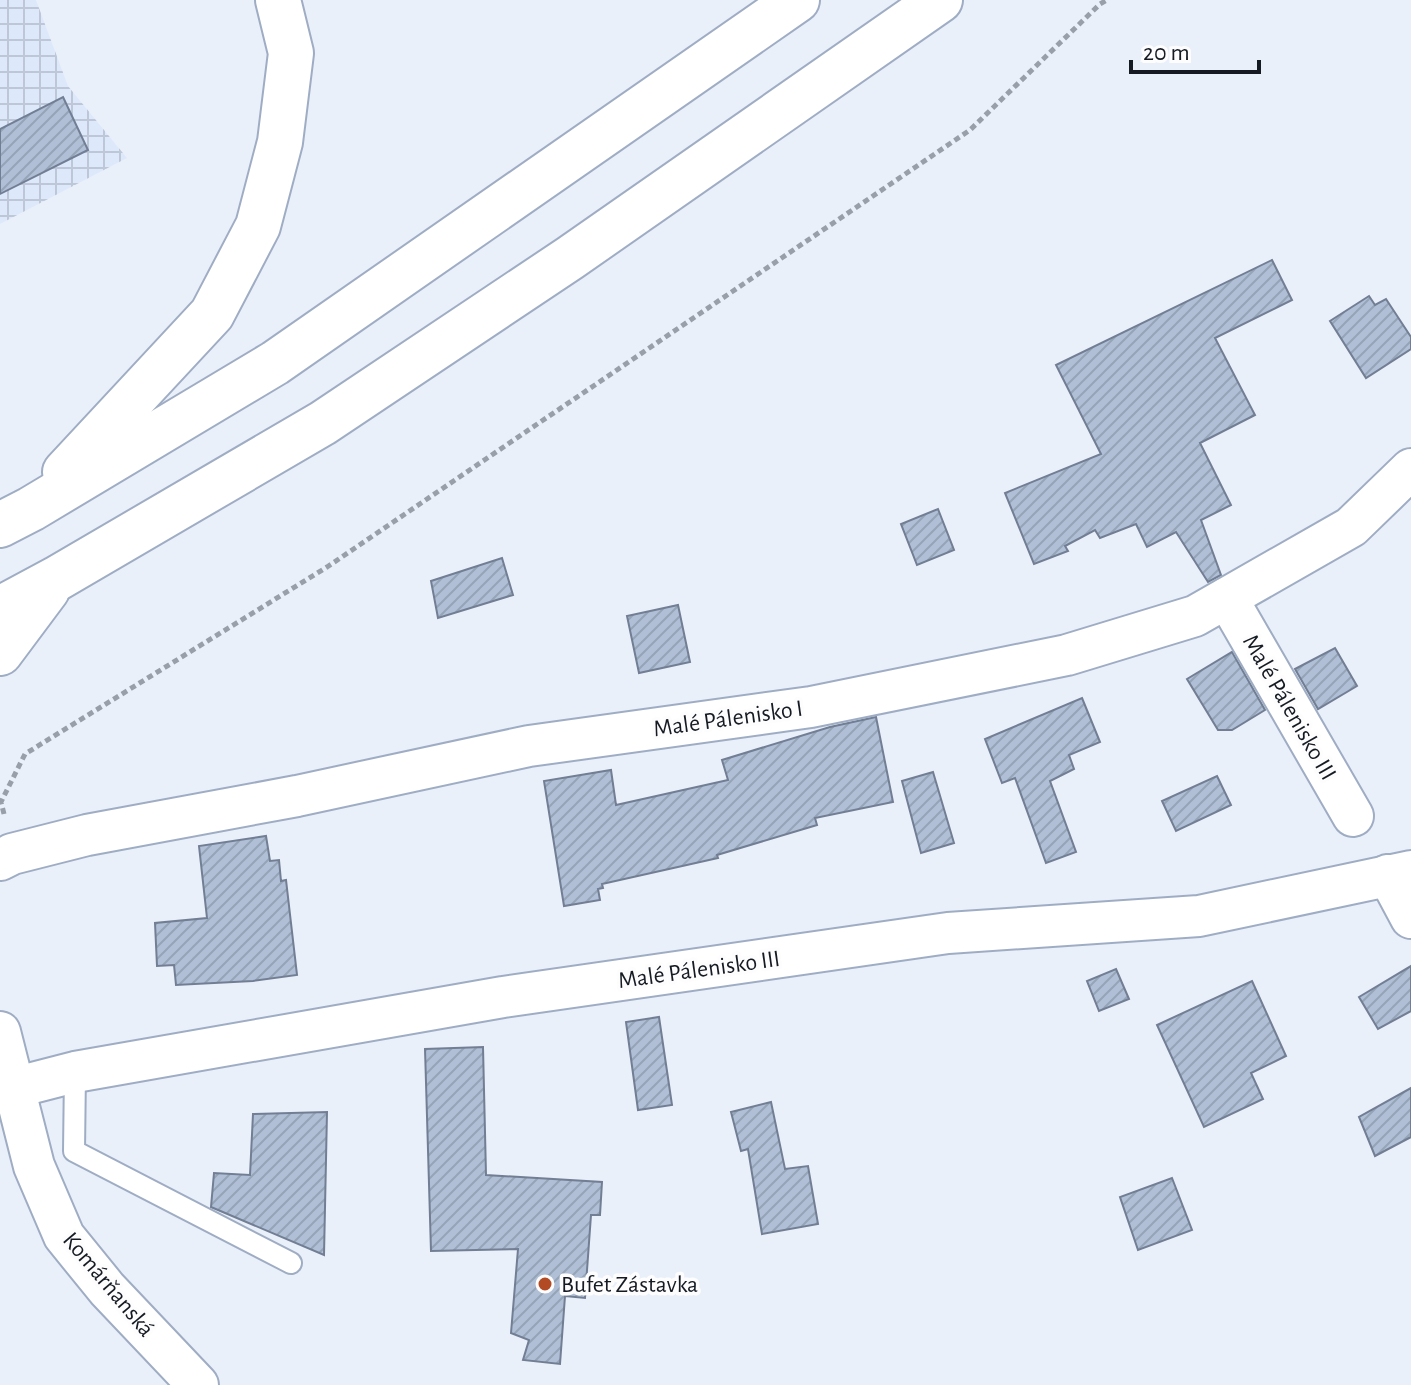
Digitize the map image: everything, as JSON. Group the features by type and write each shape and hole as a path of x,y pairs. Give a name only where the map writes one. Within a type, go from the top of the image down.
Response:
{"highway":[{"path":"16,517 212,314 258,226 280,142 291,53 278,0"},
{"path":"16,517 275,363 797,0"},
{"path":"0,609 323,423 570,258 940,0"},
{"path":"0,653 56,579"}],"street":[{"name":"Malé Pálenisko I","path":"6,857 87,835 297,796 529,746 811,707 1052,658 1195,616 1351,527 1411,469"},
{"name":"Malé Pálenisko III","path":"1227,598 1353,816"},
{"name":"Malé Pálenisko III","path":"13,1088 75,1072 503,997 932,935 1199,916 1399,873 1411,918"},
{"name":"Komárňanská","path":"0,1032 34,1166 64,1236 107,1289 198,1385"}],"lane":[{"path":"75,1072 74,1151 291,1263"}],"path":[{"path":"6,857 1,802 25,754 327,567 970,130 1107,0"}],"shaded area":[{"path":"0,0 36,0 68,86 127,158 0,224"}],"building":[{"path":"63,97 88,150 0,194 0,129"},
{"path":"1272,260 1292,300 1215,338 1255,415 1200,443 1231,505 1201,520 1221,575 1208,582 1176,532 1147,547 1136,524 1100,538 1095,530 1065,546 1068,551 1034,564 1005,493 1101,454 1056,365"},
{"path":"1369,296 1375,305 1386,299 1411,337 1411,349 1366,378 1330,321"},
{"path":"938,509 954,550 917,565 901,524"},
{"path":"502,558 513,595 438,618 431,581"},
{"path":"678,605 690,662 639,673 627,616"},
{"path":"1335,648 1357,686 1318,709 1295,669"},
{"path":"1232,652 1265,710 1232,730 1218,730 1187,679"},
{"path":"1082,698 1100,742 1069,755 1074,769 1050,781 1076,852 1046,863 1015,778 1002,783 985,739"},
{"path":"876,717 893,802 815,818 817,825 717,855 718,858 602,884 603,888 598,889 600,900 564,906 544,781 611,770 616,805 728,780 722,760 830,727"},
{"path":"933,772 954,843 921,853 902,781"},
{"path":"1217,776 1231,805 1176,831 1162,801"},
{"path":"266,836 270,861 279,860 281,881 286,880 297,975 176,985 174,965 157,966 155,923 207,918 199,846"},
{"path":"1411,966 1411,1011 1378,1029 1359,997"},
{"path":"1116,969 1129,999 1099,1011 1087,981"},
{"path":"1252,981 1286,1056 1251,1073 1263,1099 1204,1127 1157,1025"},
{"path":"659,1017 672,1105 638,1110 626,1022"},
{"path":"483,1047 486,1175 602,1182 600,1215 591,1215 585,1298 565,1296 560,1364 523,1360 529,1340 511,1333 518,1249 431,1251 425,1049"},
{"path":"1411,1088 1411,1137 1375,1156 1359,1117"},
{"path":"771,1102 785,1169 808,1166 818,1224 762,1234 748,1149 741,1151 731,1112"},
{"path":"327,1112 324,1255 211,1207 214,1173 250,1175 253,1114"},
{"path":"1172,1178 1192,1230 1138,1250 1120,1197"}],"place":[{"name":"Bufet Zástavka","path":"545,1284"}]}
